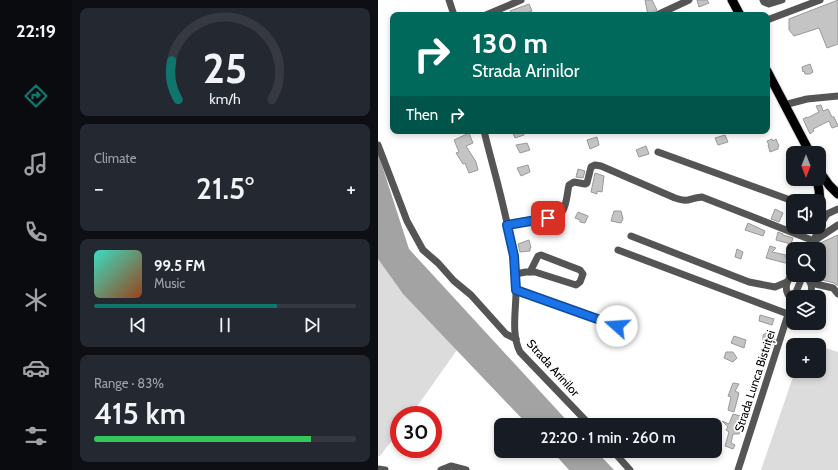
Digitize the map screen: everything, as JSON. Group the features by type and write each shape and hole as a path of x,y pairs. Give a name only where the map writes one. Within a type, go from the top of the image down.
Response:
{"main road":[{"path":"732,0 738,12"},
{"path":"770,77 805,146"},
{"path":"826,180 838,194"}],"street":[{"path":"449,0 453,12"},
{"path":"493,12 521,0"},
{"path":"663,12 689,0"},
{"path":"763,0 769,4 782,0"},
{"path":"770,19 820,0"},
{"path":"784,105 807,99 838,96"},
{"name":"Strada Arinilor","path":"485,134 514,256 516,290 515,332 517,346 520,352 583,418"},
{"path":"378,145 407,221 423,250 438,263 454,281 471,295 506,334 516,339"},
{"path":"658,152 786,198"},
{"path":"507,225 529,222 558,215 562,212 569,185 574,182 587,183 590,169 595,165 601,166 684,202 702,197 814,241"},
{"path":"826,216 838,209"},
{"path":"814,241 838,224"},
{"path":"814,241 816,234"},
{"path":"631,236 749,282 775,287 787,282 786,290"},
{"path":"618,250 786,313"},
{"path":"515,274 535,272 576,285 580,282 583,274 580,270 541,255 538,256 530,272"},
{"path":"812,290 811,283 833,288 838,294"},
{"path":"516,290 631,331"},
{"name":"Strada Lunca Bistriței","path":"738,470 786,320"},
{"path":"619,458 630,470"},
{"path":"441,470 451,466 466,470"},
{"path":"378,469 385,470"}],"shaded area":[{"path":"378,153 409,249 565,418 521,418 403,294 378,259"},
{"path":"378,259 403,294 457,350 417,406 390,406 390,443 380,456 378,456"},
{"path":"826,348 838,352 838,470 761,470 793,378 826,378"},
{"path":"558,458 603,458 614,470 569,470"}],"building":[{"path":"645,0 652,0 657,10 653,12 647,12"},
{"path":"697,0 707,0 709,3 699,7"},
{"path":"838,0 838,44 827,48 819,28 794,36 789,30 789,19"},
{"path":"529,4 532,11 510,12"},
{"path":"810,64 813,72 810,74 805,74 802,67"},
{"path":"821,105 823,111 828,109 838,126 832,128 829,121 813,129 814,131 810,134 803,119 819,112 816,106"},
{"path":"469,134 473,143 466,146 476,162 478,170 469,173 465,163 463,164 456,153 459,152 454,140"},
{"path":"513,134 524,134 524,135 515,138"},
{"path":"725,135 728,142 718,145 715,138"},
{"path":"597,137 599,145 590,149 587,140"},
{"path":"772,139 773,141 776,139 779,146 778,149 770,152 767,141"},
{"path":"527,143 530,150 520,153 516,145"},
{"path":"646,146 649,154 639,157 636,150"},
{"path":"528,165 530,172 521,176 517,168"},
{"path":"578,169 585,171 583,178 576,177"},
{"path":"595,173 604,176 602,192 597,191 597,194 591,192"},
{"path":"775,209 783,213 779,222 771,219"},
{"path":"614,211 621,211 623,219 621,223 611,221"},
{"path":"578,212 588,216 585,223 580,222 580,220 575,218"},
{"path":"748,223 765,231 763,236 745,230"},
{"path":"778,232 793,238 792,242 786,243 776,240"},
{"path":"838,235 838,286 834,283 826,281 826,242 822,242"},
{"path":"529,240 531,248 530,251 520,252 518,244"},
{"path":"770,246 776,248 772,252 786,255 786,263 766,258"},
{"path":"737,249 743,252 741,259 735,257"},
{"path":"760,315 774,319 772,325 759,321"},
{"path":"767,332 772,333 771,334 774,336 773,339 775,339 773,345 763,342 763,335"},
{"path":"734,336 746,340 744,348 731,343"},
{"path":"726,352 733,352 737,358 733,362 724,358"},
{"path":"733,383 739,384 735,391 739,393 734,412 728,410 731,397 728,396"},
{"path":"733,414 744,417 745,420 739,434 733,434 731,443 735,445 733,449 725,446 729,432 726,430 728,427 722,421 729,424"}],"route":[{"path":"548,218 507,225 514,256 516,290 617,326"}]}
